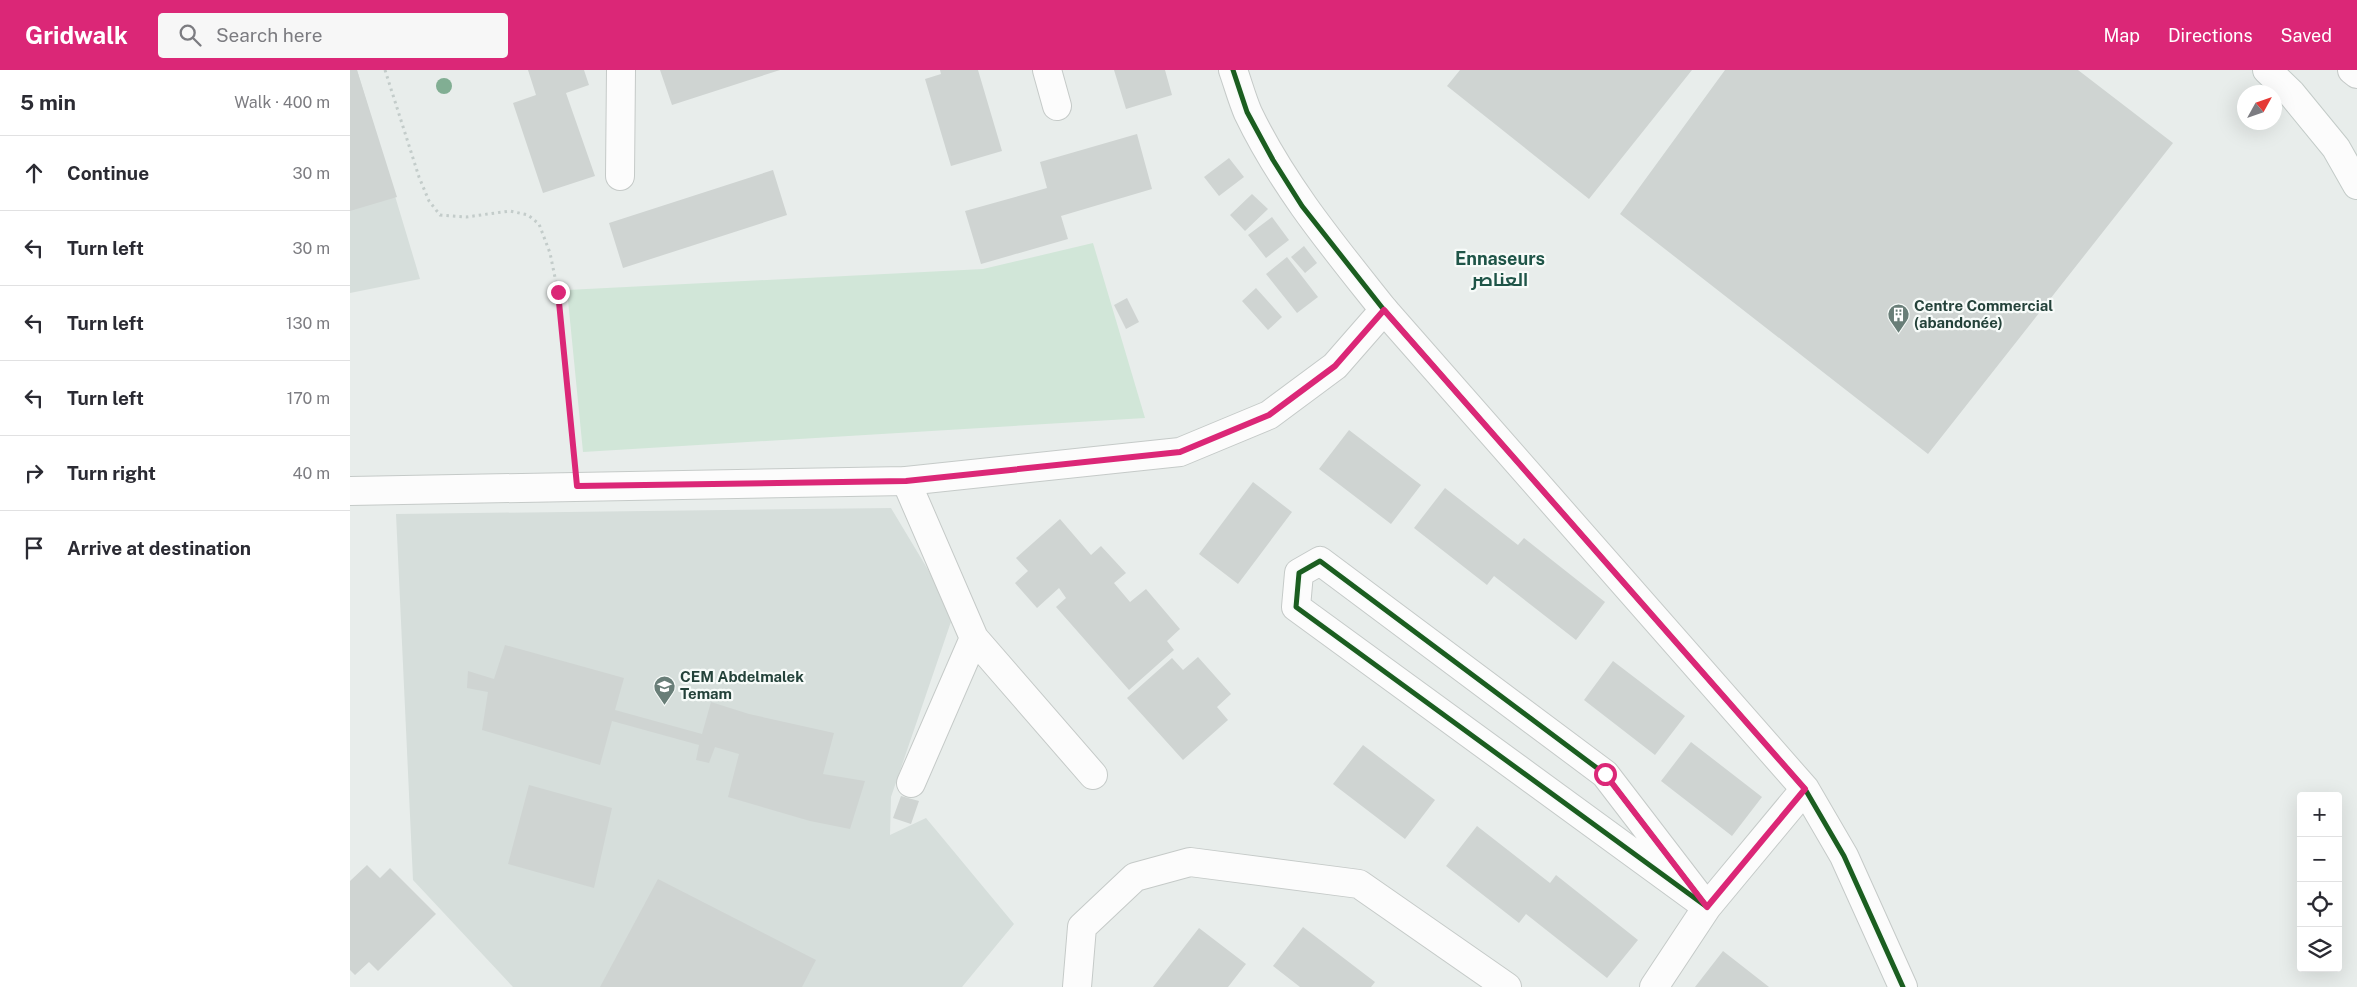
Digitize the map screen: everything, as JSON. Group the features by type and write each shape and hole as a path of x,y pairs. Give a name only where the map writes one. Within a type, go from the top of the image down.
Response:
{"street":[{"path":"620,176 621,70"},
{"path":"1047,70 1057,106"},
{"path":"1233,70 1247,112 1273,160 1302,206 1384,310 1805,789 1844,856 1903,987"},
{"path":"2267,70 2291,93 2336,148 2357,185"},
{"path":"2352,70 2357,74"},
{"path":"350,491 906,481 1180,452 1269,415 1335,366 1384,310"},
{"path":"906,481 974,638 1093,776"},
{"path":"1320,562 1605,774 1707,907 1296,607 1299,573 1320,562"},
{"path":"911,783 974,638"},
{"path":"1654,987 1707,907 1805,789"},
{"path":"1077,987 1082,927 1135,877 1190,862 1359,884 1507,987"}],"path":[{"path":"385,70 422,185 429,201 440,215 466,217 510,211 528,215 539,224 550,253 558,292 577,486"}],"shaded area":[{"path":"350,70 357,70 420,279 350,293"},
{"name":"CEM Abdelmalek Temam","path":"891,508 954,613 891,797 890,835 926,818 1014,924 962,987 513,987 413,880 396,514"}],"green space":[{"path":"1093,243 1145,418 583,452 567,290 983,269"}],"building":[{"path":"350,70 357,70 397,197 350,211"},
{"path":"528,70 584,70 589,85 566,93 595,176 543,193 513,103 536,95"},
{"path":"660,70 780,70 672,105"},
{"path":"940,70 978,70 1002,151 951,166 925,79 941,74"},
{"path":"1114,70 1165,70 1172,95 1126,109"},
{"path":"1460,70 1692,70 1589,199 1447,86"},
{"name":"Centre Commercial (abandonée)","path":"1725,70 2078,70 2173,143 1928,454 1620,214"},
{"path":"1137,134 1152,189 1061,216 1068,239 981,264 965,211 1047,188 1040,162"},
{"path":"1229,158 1244,177 1219,196 1204,177"},
{"path":"773,170 787,215 623,268 609,223"},
{"path":"1252,194 1268,209 1245,231 1230,215"},
{"path":"1272,217 1289,240 1266,258 1248,235"},
{"path":"1304,246 1317,263 1305,273 1291,257"},
{"path":"1287,257 1318,297 1297,313 1266,274"},
{"path":"1256,288 1282,317 1268,330 1242,301"},
{"path":"1127,298 1139,322 1126,329 1114,305"},
{"path":"1349,430 1421,485 1391,524 1319,469"},
{"path":"1253,482 1292,512 1238,584 1199,554"},
{"path":"1445,488 1518,545 1524,538 1605,602 1576,640 1494,576 1487,585 1414,528"},
{"path":"1060,519 1091,555 1101,546 1126,573 1114,583 1130,602 1146,589 1180,629 1167,641 1174,650 1129,690 1056,607 1066,598 1059,588 1037,608 1015,583 1028,571 1016,558"},
{"path":"505,645 624,678 615,710 702,734 711,702 749,714 834,733 823,774 865,781 850,829 810,821 728,797 739,754 715,747 709,763 696,760 699,745 612,721 600,765 482,730 488,692 467,688 468,671 494,679"},
{"path":"1198,657 1231,694 1217,707 1228,720 1183,760 1127,698 1172,658 1183,670"},
{"path":"1613,661 1685,716 1655,755 1584,700"},
{"path":"1691,742 1762,797 1732,836 1661,781"},
{"path":"1363,745 1435,800 1405,839 1333,784"},
{"path":"529,785 612,808 594,888 508,864"},
{"path":"901,796 919,801 911,824 893,818"},
{"path":"1477,826 1550,883 1556,875 1638,940 1607,978 1526,914 1519,923 1446,866"},
{"path":"367,865 380,878 390,868 436,914 378,971 369,962 355,975 350,970 350,881"},
{"path":"658,879 816,960 802,987 600,987"},
{"path":"1303,927 1375,982 1371,987 1300,987 1273,966"},
{"path":"1199,928 1246,964 1228,987 1153,987"},
{"path":"1723,951 1769,987 1695,987"}],"cycle path":[{"path":"1233,70 1247,112 1273,160 1302,206 1384,310 1805,789 1844,856 1903,987"},
{"path":"1320,561 1605,774 1707,907 1296,607 1299,573 1320,561"}],"place":[{"name":"Centre Commercial (abandonée)","path":"1898,334"},
{"name":"CEM Abdelmalek Temam","path":"664,705"}],"district":[{"name":"Ennaseurs العناصر","path":"1500,269"}],"route":[{"path":"558,292 577,486 906,481 1180,452 1269,415 1335,366 1384,310 1805,789 1707,907 1605,774"}]}
